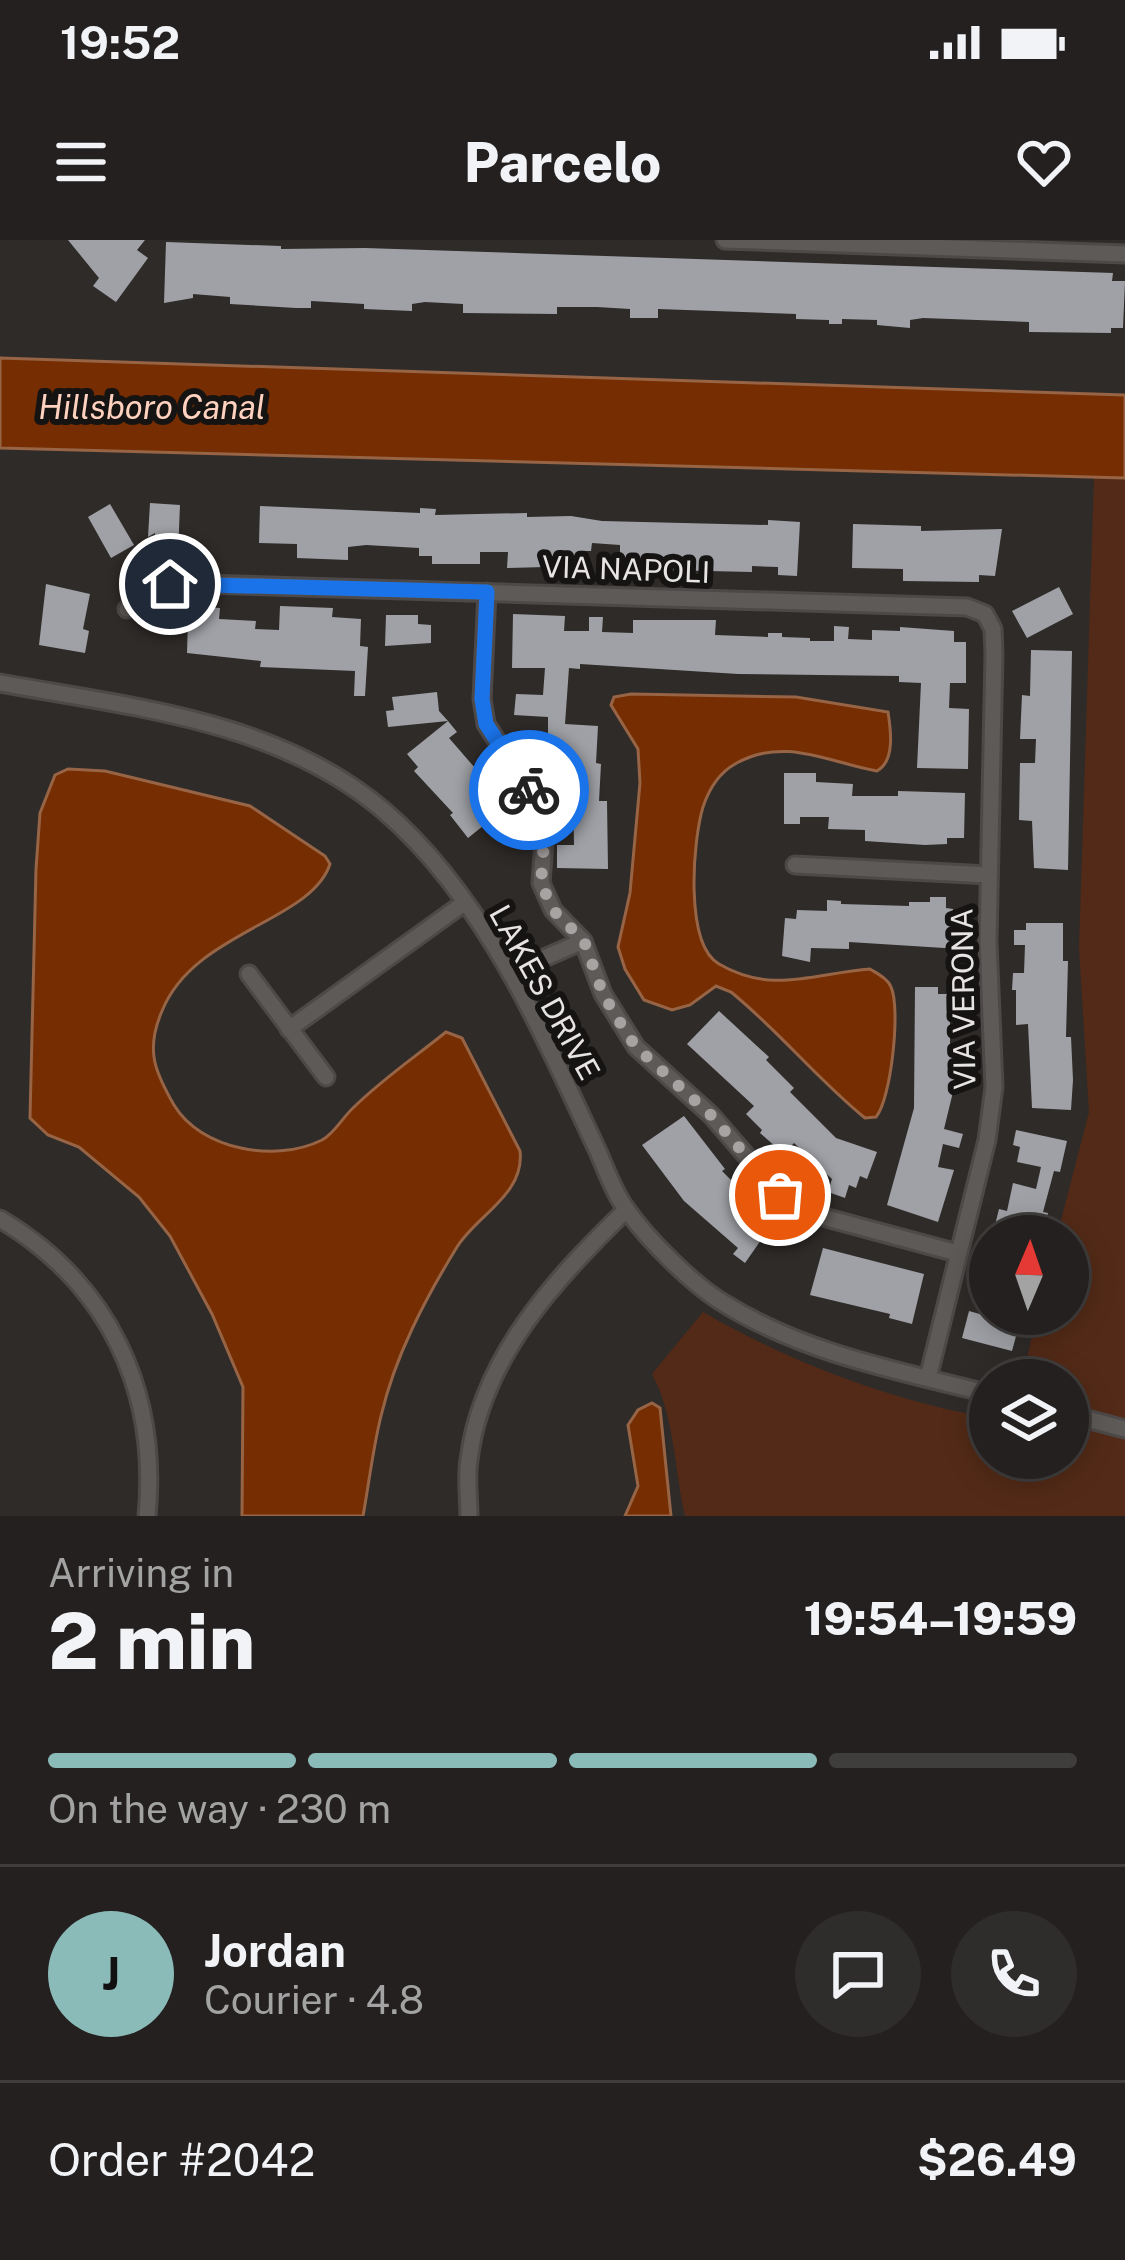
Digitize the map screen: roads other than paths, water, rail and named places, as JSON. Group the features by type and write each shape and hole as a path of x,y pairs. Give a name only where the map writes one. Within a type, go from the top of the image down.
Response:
{"street":[{"path":"725,240 1057,246 1125,254"},
{"name":"VIA NAPOLI","path":"127,609 170,584 967,608 985,614"},
{"path":"487,592 482,699 486,724 536,801 544,841 541,883 553,910 584,941 603,994 636,1047 695,1099 780,1195 826,1218 957,1253"},
{"name":"VIA VERONA","path":"928,1378 987,1140 994,1087 988,874 994,654 993,628 985,614"},
{"name":"LAKES DRIVE","path":"0,683 196,719 282,748 383,810 464,902 510,973 626,1210 680,1267 721,1302 771,1330 848,1360 969,1389"},
{"path":"796,865 988,874"},
{"path":"289,1030 464,902"},
{"path":"510,973 584,941"},
{"path":"249,974 326,1077"},
{"path":"469,1516 468,1461 482,1402 555,1280 626,1210"},
{"path":"0,1219 38,1242 79,1283 113,1330 143,1404 152,1471 147,1516"},
{"path":"1089,1420 1125,1429"}],"water":[{"name":"Hillsboro Canal","path":"0,358 1125,395 1125,478 0,448"},
{"path":"614,697 796,697 888,712 889,753 877,771 788,752 753,756 729,768 715,782 703,807 694,866 700,936 719,964 776,980 870,969 890,984 895,1014 893,1054 876,1117 865,1118 847,1103 731,992 716,986 690,1005 672,1010 644,1000 625,969 618,947 630,893 640,783 638,749 611,705"},
{"path":"68,769 105,771 250,806 330,864 319,884 300,900 199,962 162,1011 154,1060 167,1093 186,1120 202,1133 241,1148 283,1151 304,1147 326,1137 375,1088 446,1032 462,1038 520,1151 520,1166 508,1192 457,1247 403,1350 381,1416 363,1516 242,1516 243,1387 212,1314 170,1236 139,1197 79,1147 48,1135 30,1118 40,813 55,775"},
{"path":"652,1403 660,1408 671,1516 625,1516 638,1486 628,1425 638,1410"}]}
